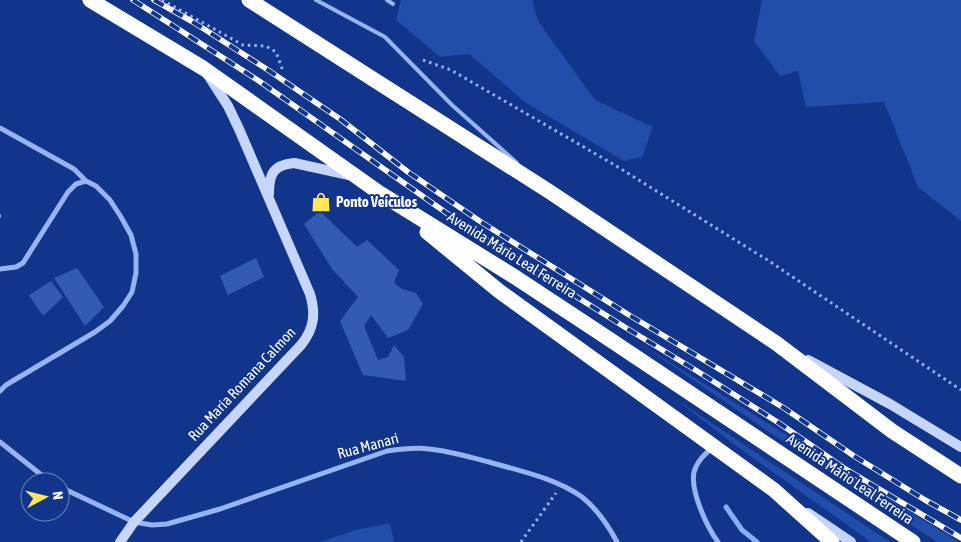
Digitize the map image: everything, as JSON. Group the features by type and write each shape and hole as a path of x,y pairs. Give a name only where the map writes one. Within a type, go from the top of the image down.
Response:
{"highway":[{"name":"Avenida Mário Leal Ferreira","path":"90,0 203,68 382,194 590,326 913,542"},
{"path":"249,0 550,192 776,343 892,431 961,476"},
{"path":"382,194 499,291 774,490 832,542"}],"street":[{"name":"Rua Maria Romana Calmon","path":"120,542 134,522 301,345 308,337 313,326 313,305 269,198 228,106 203,68"},
{"path":"0,128 74,169 86,181 96,186 110,200 131,235 136,254 136,272 132,292 110,321 95,332 6,385 0,391"},
{"name":"Rua Maria Romana Calmon","path":"269,198 271,175 276,168 285,164 303,164 357,177"},
{"path":"0,269 16,267 22,263 68,192 76,184 86,181"},
{"path":"776,343 890,404 961,447"},
{"path":"0,442 38,472"},
{"path":"713,447 700,458 694,473 694,486 710,530 718,542"},
{"name":"Rua Manari","path":"70,492 134,522 152,525 167,524 220,509 388,451 407,448 428,448 533,474 561,486 582,497 600,515 617,542"},
{"path":"774,490 851,542"}],"lane":[{"path":"316,0 325,2 386,37 452,106 550,192"},
{"path":"387,0 393,4"}],"path":[{"path":"162,0 243,45 266,46 276,52 283,70"},
{"path":"401,52 450,70 613,164 769,261 961,390"},
{"path":"521,542 561,486"}],"shaded area":[{"path":"401,0 532,0 538,21 595,100 653,127 642,157 624,161 526,103 469,54 440,57 396,20"},
{"path":"762,0 961,0 961,221 918,187 884,102 806,107 798,71 780,76 754,41"},
{"path":"639,343 959,542 937,542 781,440"},
{"path":"674,398 890,542 871,542 735,445"},
{"path":"390,523 394,542 320,542 356,530"}],"building":[{"path":"320,211 357,247 367,240 399,270 394,283 402,289 416,293 423,304 408,330 388,338 371,315 364,326 378,360 388,357 394,345 404,357 406,381 363,375 340,321 358,297 332,269 304,224"},
{"path":"256,258 264,277 228,295 220,276"},
{"path":"77,268 104,307 85,326 54,278"},
{"path":"51,281 63,297 43,316 29,295"}],"waterway":[{"path":"726,507 742,530 757,542"}],"railway":[{"path":"133,0 259,81 472,231 779,423 844,468 961,538"},
{"path":"154,0 193,22 268,70 340,119 408,172 481,222 629,315 784,408 854,456 961,520"}],"place":[{"name":"Ponto Veículos","path":"321,202"}]}
